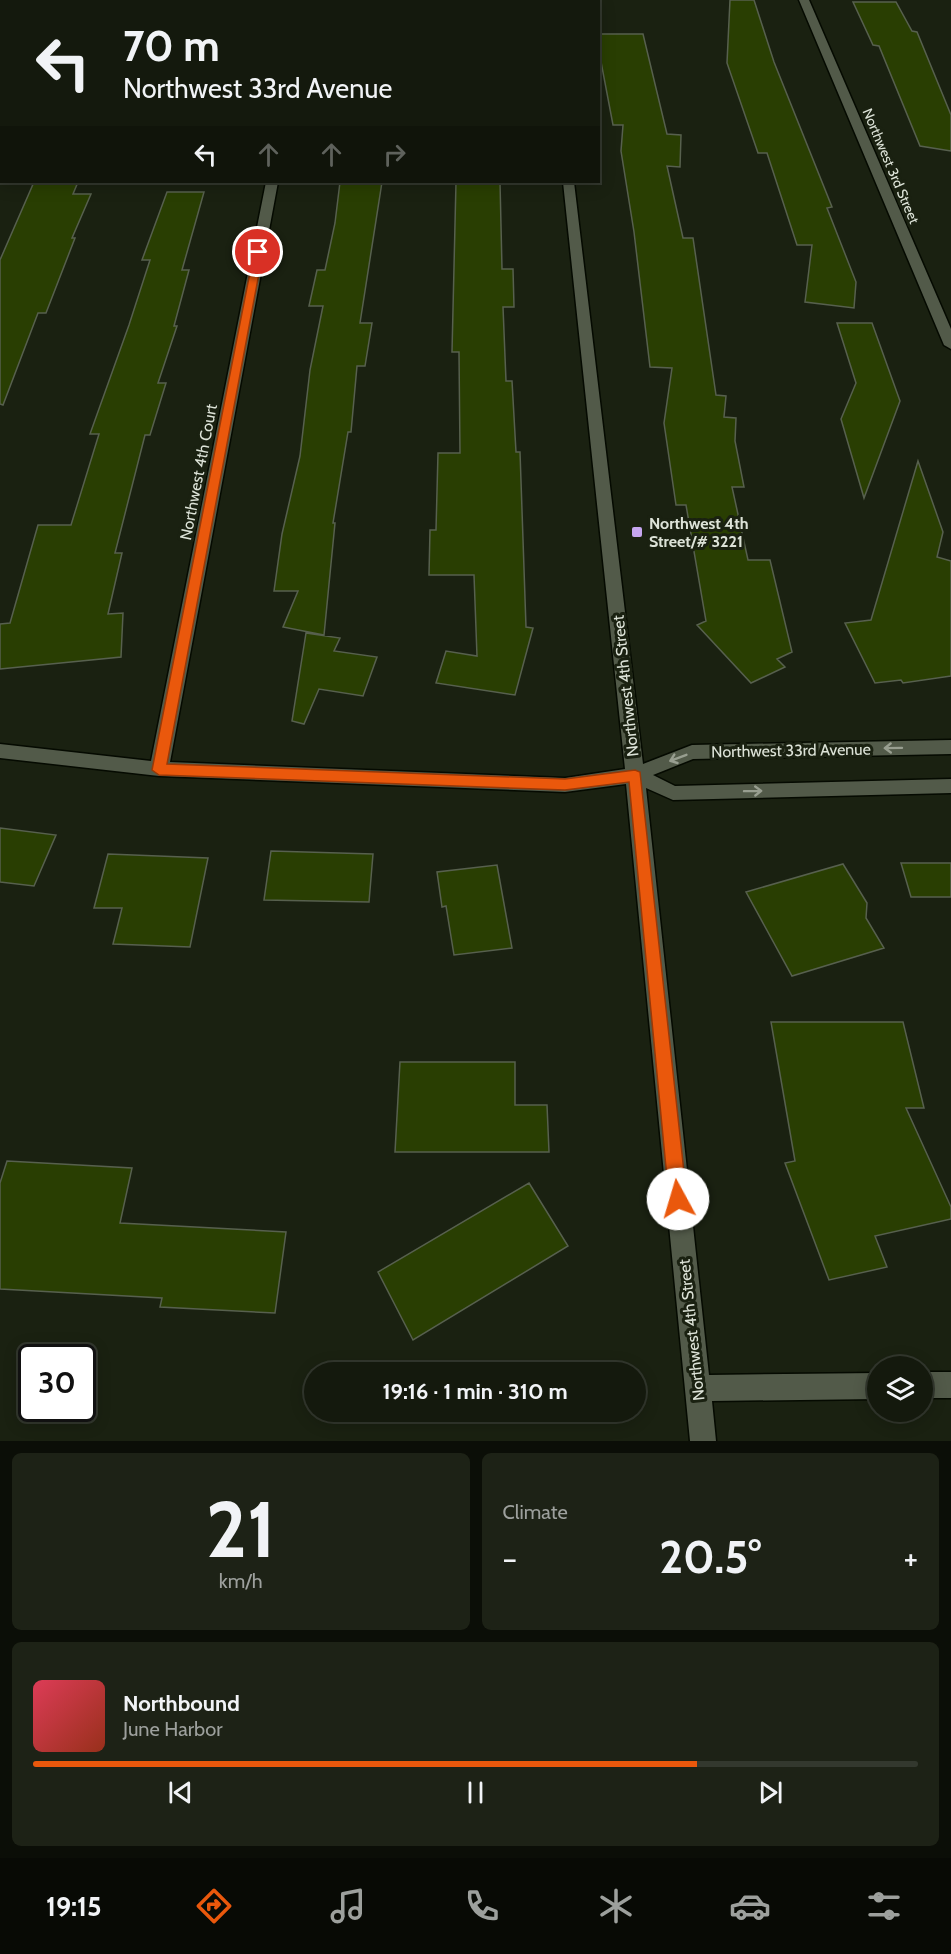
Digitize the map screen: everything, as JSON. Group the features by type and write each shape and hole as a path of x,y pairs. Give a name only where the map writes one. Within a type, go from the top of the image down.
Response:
{"street":[{"name":"Northwest 3rd Street","path":"804,0 951,345"},
{"name":"Northwest 4th Court","path":"159,770 272,183"},
{"name":"Northwest 4th Street","path":"568,183 635,776 703,1441"},
{"name":"Northwest 33rd Avenue","path":"0,751 159,770 565,785 635,776 692,752 951,747"},
{"path":"635,776 673,793 951,786"},
{"path":"933,1385 951,1385"},
{"path":"697,1389 867,1386"}],"building":[{"path":"730,0 754,0 774,62 832,207 827,208 856,282 854,308 805,302 812,245 797,245 767,153 758,153 727,63"},
{"path":"853,2 896,2 912,31 917,32 951,115 951,151 920,146 879,46 873,45"},
{"path":"600,34 643,34 667,134 681,135 680,167 667,166 683,238 693,238 716,395 726,396 724,417 736,418 735,441 744,487 732,487 748,560 770,560 792,652 777,659 785,667 751,683 697,625 706,621 686,505 676,505 664,423 672,368 650,367 634,232 621,151 623,125 613,125 600,57"},
{"path":"34,183 78,183 73,194 91,194 72,238 75,238 46,313 38,313 3,405 0,404 0,260"},
{"path":"340,183 382,183 360,323 372,323 365,366 357,366 351,432 348,432 333,523 335,523 324,635 283,627 298,591 274,591 282,534 300,456 310,370 323,306 309,306 317,270 325,270 335,223"},
{"path":"456,183 500,183 502,269 513,269 514,307 503,307 506,381 512,381 516,452 520,452 526,627 533,628 515,695 436,683 446,651 477,656 474,575 429,575 430,530 436,530 438,453 460,453 459,352 452,352"},
{"path":"167,192 204,192 182,270 189,270 174,326 177,326 158,383 166,383 150,435 145,435 115,553 122,553 108,614 123,613 121,657 0,669 0,624 10,623 38,525 71,525 99,434 90,434 150,260 142,260"},
{"path":"837,323 872,323 900,401 864,498 841,419 856,383"},
{"path":"918,461 943,532 937,557 951,561 951,676 903,683 901,680 875,683 845,623 871,620"},
{"path":"306,633 340,638 334,651 377,657 363,696 319,689 304,724 292,721"},
{"path":"0,828 56,835 34,886 0,882"},
{"path":"271,851 373,854 369,902 264,900"},
{"path":"108,854 208,858 190,947 113,944 122,908 94,908"},
{"path":"901,863 951,863 951,897 911,897"},
{"path":"843,864 867,903 866,918 884,948 792,976 746,892"},
{"path":"497,865 512,948 454,955 446,906 442,907 437,872"},
{"path":"771,1022 903,1022 924,1108 906,1108 951,1207 951,1219 875,1236 887,1267 829,1280 785,1163 795,1161"},
{"path":"400,1062 515,1062 515,1105 547,1105 549,1152 395,1152"},
{"path":"7,1161 132,1168 120,1223 286,1232 275,1313 160,1307 162,1298 0,1289 0,1183"},
{"path":"529,1183 568,1246 413,1340 378,1272"}],"place":[{"name":"Northwest 4th Street/# 3221","path":"637,532"}],"route":[{"path":"258,252 159,770 565,785 635,776 678,1199"}]}
